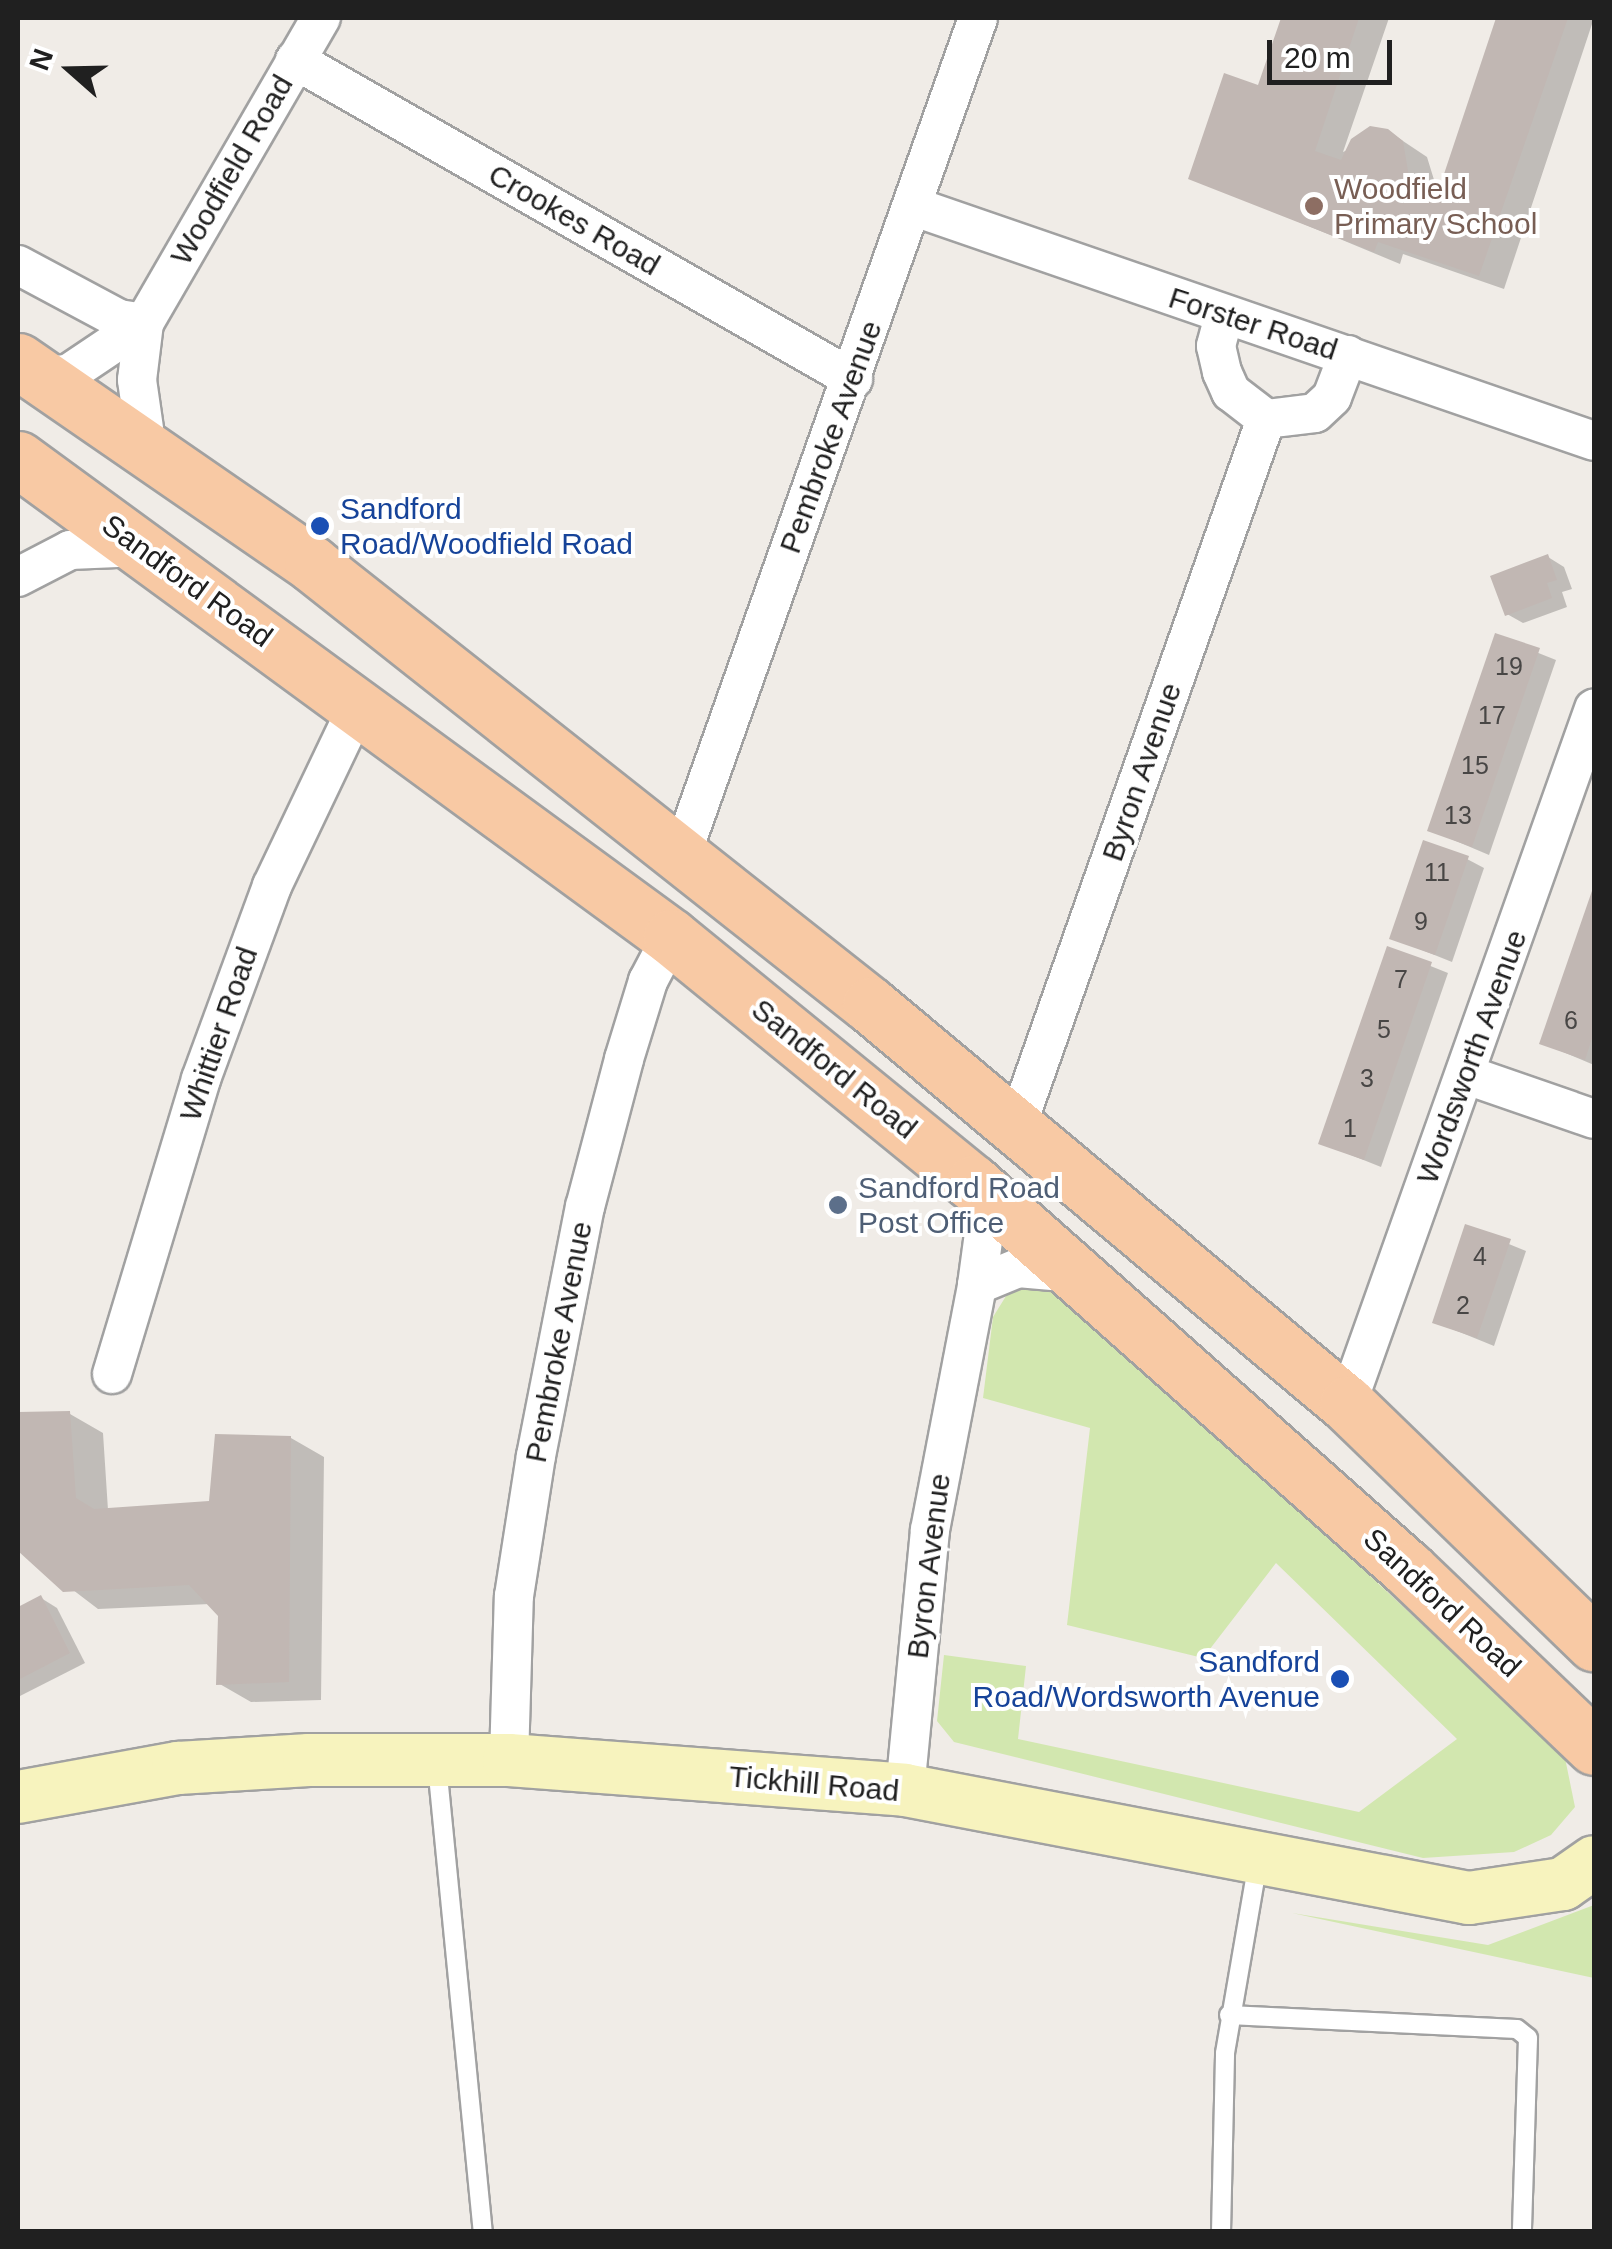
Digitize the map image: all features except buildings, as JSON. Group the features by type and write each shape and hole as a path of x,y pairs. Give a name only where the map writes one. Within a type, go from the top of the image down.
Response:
{"main road":[{"path":"29,368 312,564 1017,1126 1348,1404 1594,1643"},
{"name":"Sandford Road","path":"18,459 671,937 974,1183 1409,1570 1594,1747"},
{"path":"187,579 225,543 234,511"},
{"path":"262,636 278,590 312,564"}],"street":[{"name":"Woodfield Road","path":"148,449 137,380 144,322 321,18"},
{"name":"Pembroke Avenue","path":"681,856 978,18"},
{"name":"Crookes Road","path":"295,60 853,379"},
{"name":"Forster Road","path":"912,206 1594,441"},
{"path":"18,265 106,314 144,322"},
{"path":"1224,316 1216,346 1222,372 1232,392 1266,418 1316,413 1332,397 1348,355"},
{"name":"Woodfield Road","path":"29,368 68,374 144,322"},
{"name":"Byron Avenue","path":"1017,1126 1266,418"},
{"path":"18,577 70,550 141,547"},
{"name":"Whittier Road","path":"112,1374 201,1079 252,939 306,806 358,706"},
{"name":"Wordsworth Avenue","path":"1348,1404 1594,710"},
{"name":"Pembroke Avenue","path":"508,1760 514,1596 539,1437 585,1207 624,1059 648,981 671,937"},
{"path":"1467,1075 1594,1119"},
{"name":"Byron Avenue","path":"905,1790 930,1530 977,1285 984,1226 974,1183"},
{"path":"977,1285 1018,1268 1078,1274"},
{"name":"Tickhill Road","path":"18,1797 178,1768 508,1760 905,1790 1469,1898 1563,1884 1594,1862"}],"lane":[{"path":"436,1760 483,2232"},
{"path":"1221,2232 1229,2016 1259,1857"},
{"path":"1229,2016 1516,2029 1528,2038 1522,2232"}],"green space":[{"path":"1060,1286 1565,1758 1575,1807 1551,1835 1514,1852 1423,1858 954,1742 937,1721 944,1655 1026,1666 1018,1739 1359,1812 1457,1739 1276,1563 1203,1658 1067,1625 1090,1428 983,1398 993,1317 1011,1288"},
{"path":"1594,1905 1594,1978 1292,1913 1488,1945"}],"place":[{"name":"Woodfield Primary School","path":"1314,206"},
{"name":"Sandford Road/Woodfield Road","path":"320,526"},
{"name":"Sandford Road Post Office","path":"838,1205"},
{"name":"Sandford Road/Wordsworth Avenue","path":"1340,1679"}]}
